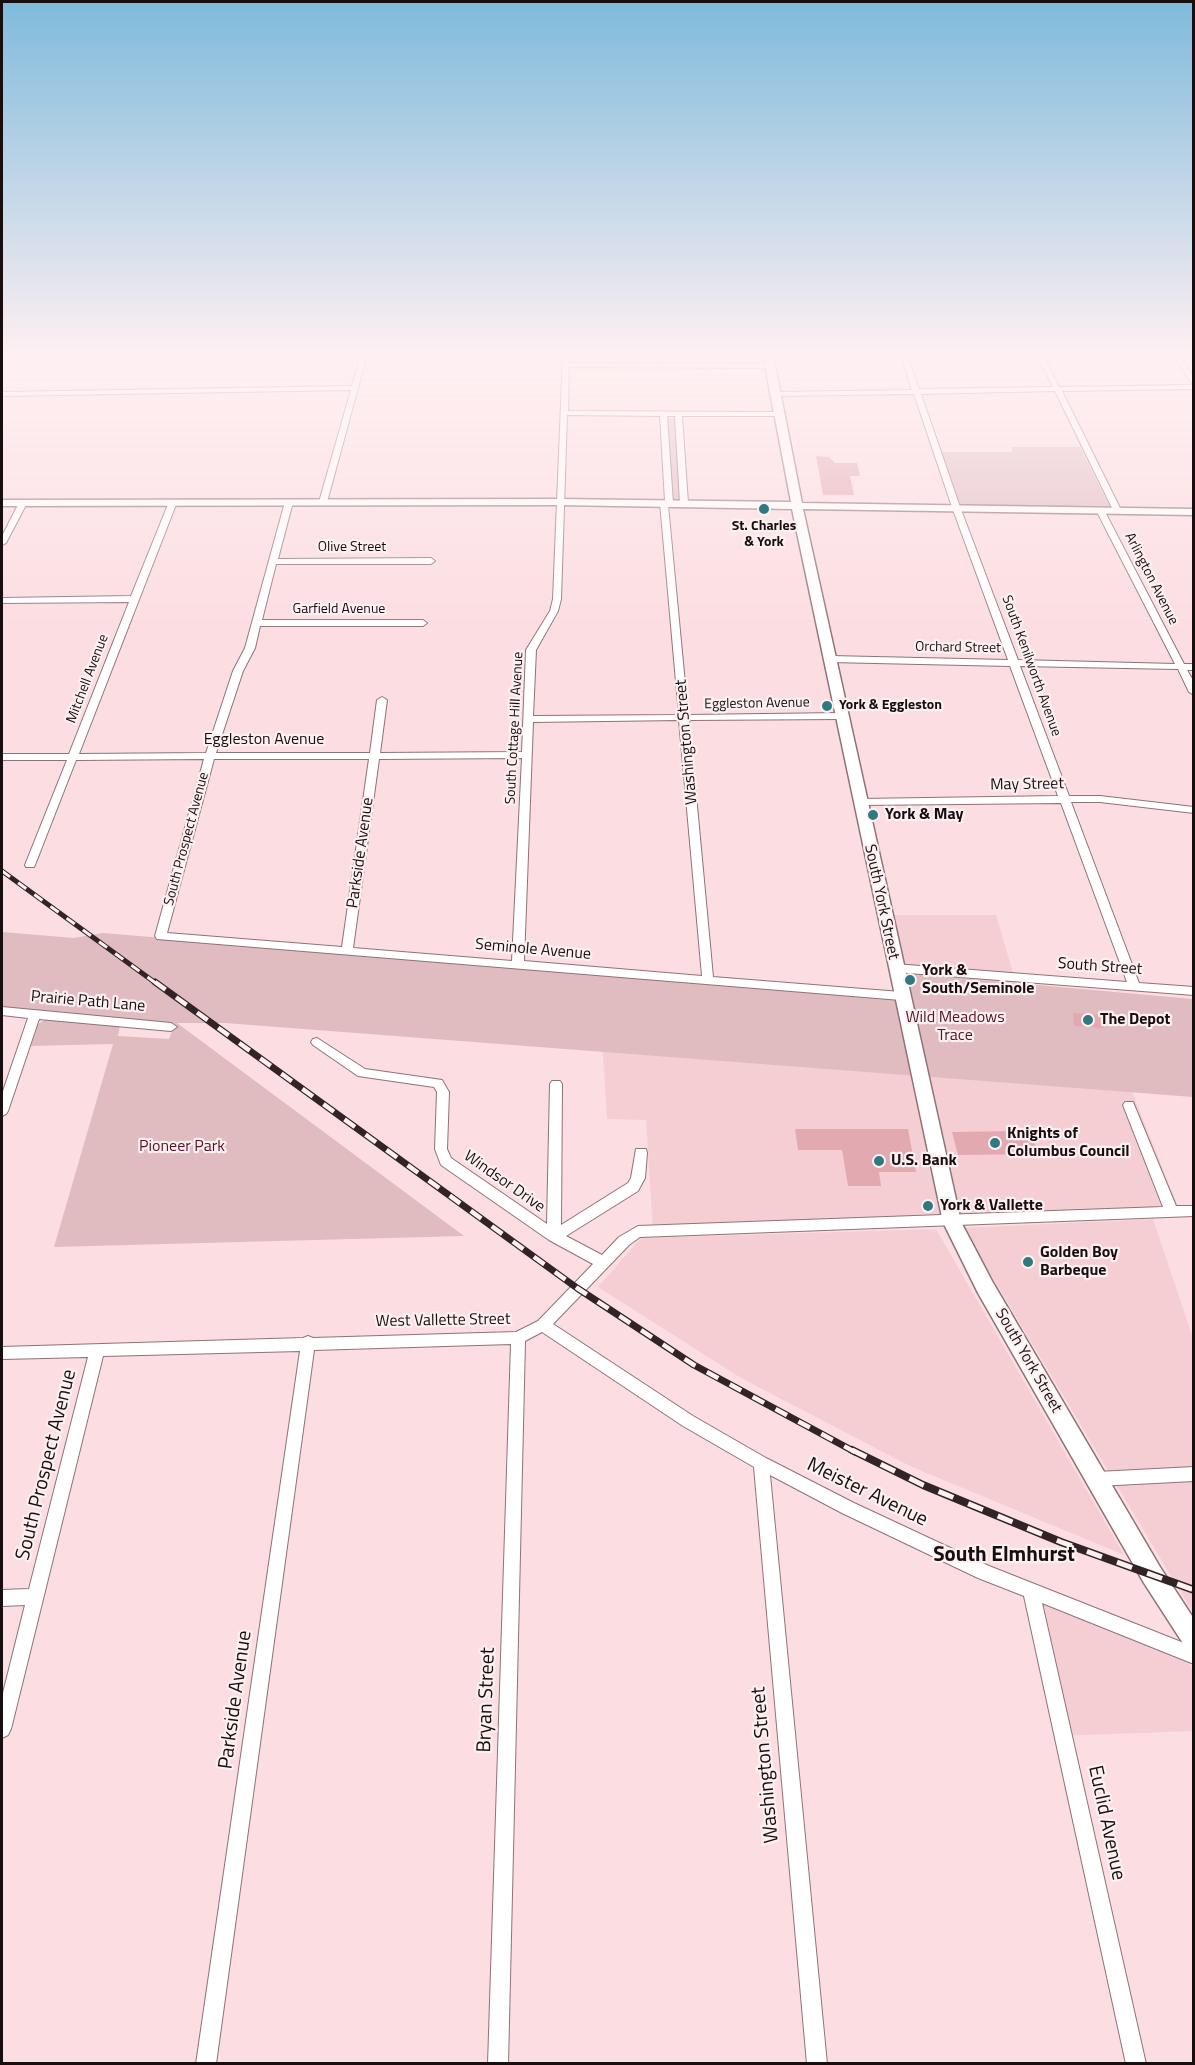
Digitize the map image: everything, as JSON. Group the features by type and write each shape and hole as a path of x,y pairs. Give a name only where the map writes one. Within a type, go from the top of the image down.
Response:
{"main road":[{"name":"South York Street","path":"786,451 901,996 952,1222 985,1287 1152,1575 1194,1640"},
{"path":"2,503 558,502 1194,512"}],"street":[{"path":"323,502 337,451"},
{"name":"South Cottage Hill Avenue","path":"518,965 531,650 536,636 554,612 557,599 561,451"},
{"name":"Washington Street","path":"665,451 667,503 708,980"},
{"path":"681,451 684,503"},
{"name":"South Kenilworth Avenue","path":"937,451 1134,986"},
{"path":"1088,451 1117,510"},
{"name":"Mitchell Avenue","path":"30,866 173,502"},
{"name":"South Prospect Avenue","path":"162,936 210,755 256,623 289,502"},
{"path":"2,543 23,503"},
{"name":"Arlington Avenue","path":"1100,510 1194,692"},
{"name":"Olive Street","path":"273,562 431,561"},
{"path":"2,600 135,599"},
{"name":"Garfield Avenue","path":"256,623 423,623"},
{"name":"Orchard Street","path":"830,659 1194,667"},
{"name":"Parkside Avenue","path":"347,951 382,700"},
{"name":"Eggleston Avenue","path":"527,719 842,716"},
{"name":"Eggleston Avenue","path":"2,757 527,755"},
{"name":"May Street","path":"860,802 1119,800 1194,810"},
{"name":"Seminole Avenue","path":"162,936 901,996"},
{"name":"South Street","path":"896,968 1194,991"},
{"name":"Prairie Path Lane","path":"2,1011 171,1027"},
{"path":"2,1111 35,1014"},
{"name":"Windsor Drive","path":"317,1042 362,1073 386,1078 426,1080 438,1083 443,1092 441,1149 446,1161 554,1236 603,1262"},
{"path":"554,1236 556,1084"},
{"path":"1129,1105 1171,1212"},
{"path":"554,1236 633,1187 638,1178 641,1153"},
{"name":"West Vallette Street","path":"2,1353 308,1342 518,1338 543,1325 631,1235 651,1230 952,1222 1194,1211"},
{"name":"Meister Avenue","path":"543,1325 636,1388 761,1463 910,1538 1032,1592 1194,1656"},
{"name":"Bryan Street","path":"498,2064 518,1338"},
{"name":"Parkside Avenue","path":"206,2064 308,1342"},
{"name":"South Prospect Avenue","path":"2,1729 97,1350"},
{"name":"Washington Street","path":"761,1463 817,2064"},
{"path":"1097,1479 1194,1474"},
{"name":"Euclid Avenue","path":"1032,1592 1136,2064"},
{"path":"2,1598 35,1597"}],"shaded area":[{"path":"890,915 996,915 1016,983 904,973"},
{"path":"603,1051 1132,1092 1179,1209 653,1229 646,1120 607,1119"},
{"path":"1153,1219 1193,1338 1193,1613 963,1228"},
{"path":"936,1229 1124,1555 910,1466 741,1378 598,1287 641,1238"},
{"path":"1025,1596 1184,1655 1193,1671 1193,1731 1056,1736"}],"green space":[{"path":"669,451 678,451 682,500 672,500"},
{"path":"1082,451 1110,507 960,505 941,452"},
{"name":"Wild Meadows Trace","path":"2,932 74,938 103,933 910,1000 904,973 1193,999 1193,1097 225,1023 177,1023 464,1236 54,1247 113,1044 31,1046 38,1024 47,1019 120,1025 118,1036 169,1039 175,1024 2,1014"}],"building":[{"path":"816,456 829,457 835,463 857,463 860,476 850,476 854,495 823,495"},
{"name":"The Depot","path":"1073,1013 1102,1015 1104,1028 1074,1026"},
{"name":"U.S. Bank","path":"795,1129 908,1129 916,1172 879,1172 881,1186 848,1186 842,1150 798,1150"},
{"name":"Knights of Columbus Council","path":"1031,1131 1038,1154 958,1155 952,1132"}],"railway":[{"path":"2,871 157,984"},
{"path":"155,982 577,1288 694,1365 855,1452"},
{"path":"852,1450 923,1485 1061,1542 1194,1590"}],"place":[{"name":"St. Charles & York","path":"764,509"},
{"name":"York & Eggleston","path":"827,706"},
{"name":"York & May","path":"873,815"},
{"name":"York & South/Seminole","path":"910,980"},
{"name":"The Depot","path":"1088,1020"},
{"name":"Knights of Columbus Council","path":"995,1143"},
{"name":"U.S. Bank","path":"879,1161"},
{"name":"York & Vallette","path":"928,1206"},
{"name":"Golden Boy Barbeque","path":"1028,1262"}],"district":[{"name":"South Elmhurst","path":"1004,1556"}],"park label":[{"name":"Pioneer Park","path":"182,1147"}]}
